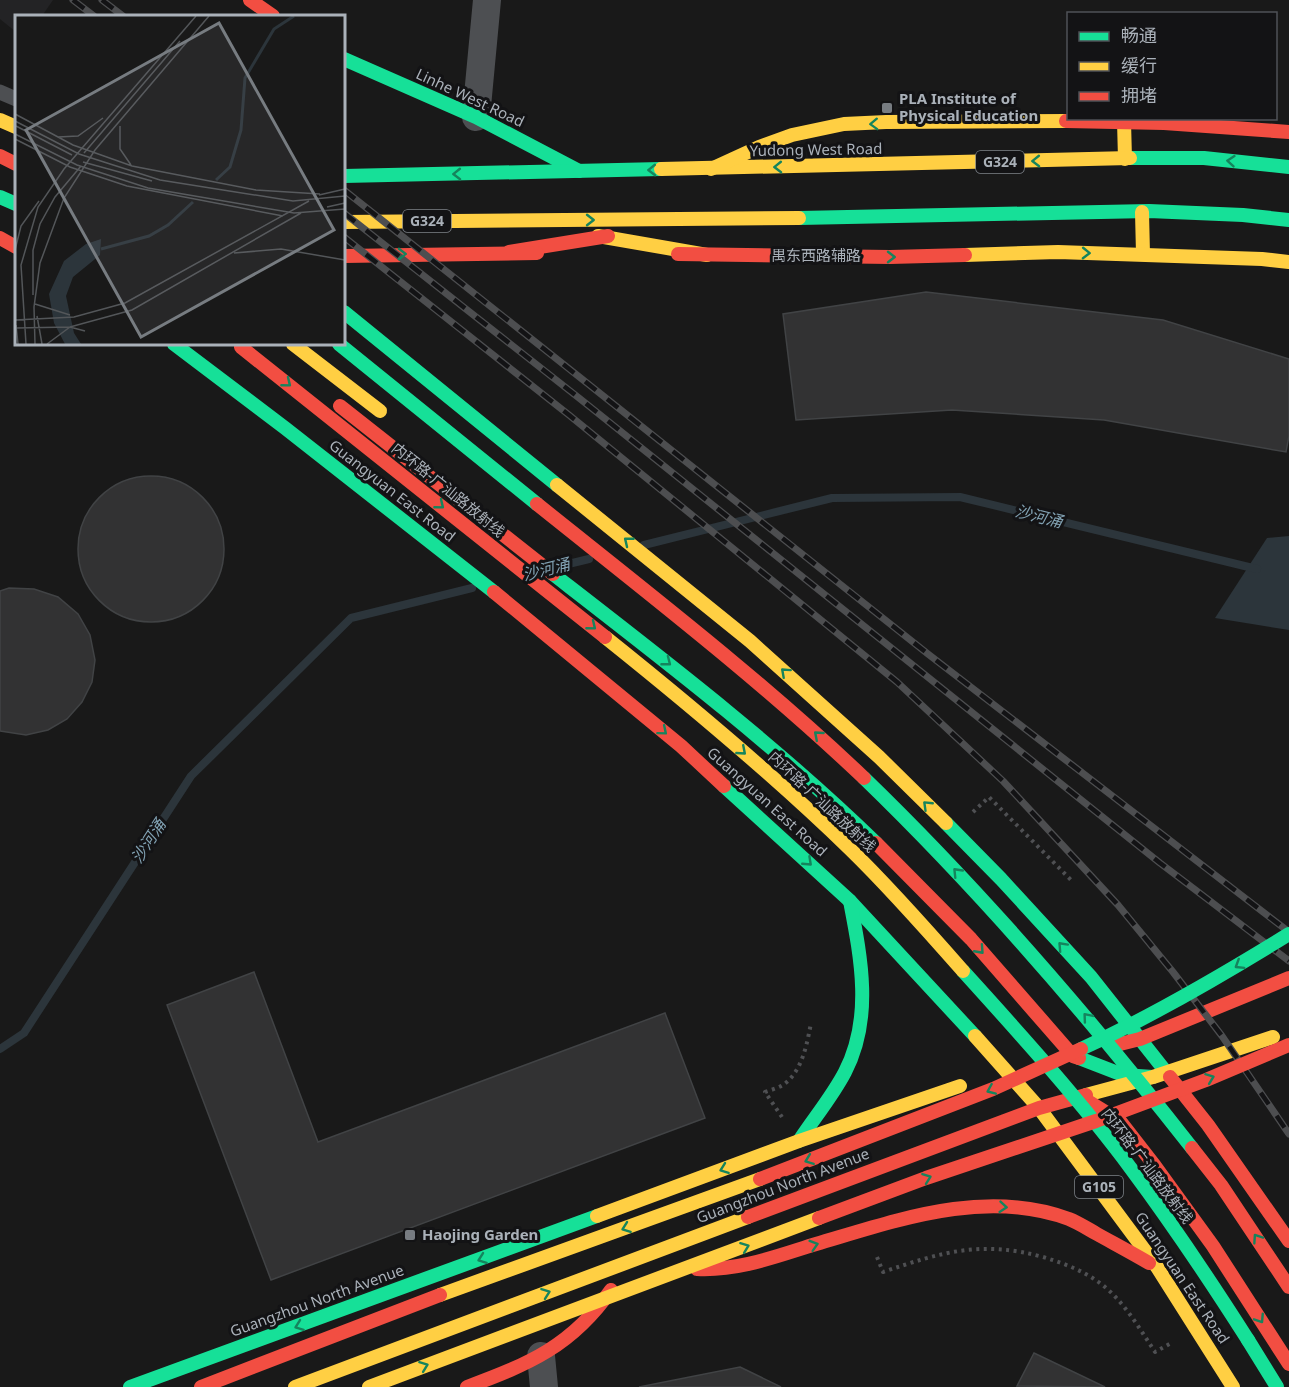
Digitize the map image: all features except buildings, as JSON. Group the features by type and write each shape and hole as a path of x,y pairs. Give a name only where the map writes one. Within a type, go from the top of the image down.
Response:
{"main road":[{"path":"250,0 272,15"},
{"name":"Linhe West Road","path":"345,59 476,117 579,171"},
{"path":"0,120 15,127"},
{"path":"711,169 767,142 843,124 1020,120 1125,121 1188,123 1289,132"},
{"path":"1125,121 1125,159"},
{"path":"0,154 15,159"},
{"path":"0,154 15,163"},
{"name":"Yudong West Road","path":"345,176 711,169 813,172 1125,159 1204,158 1289,167"},
{"path":"0,197 15,204"},
{"name":"G324","path":"345,222 709,220 875,212 1210,213 1289,220"},
{"path":"1142,212 1143,254"},
{"path":"509,252 709,220"},
{"path":"510,221 707,255"},
{"path":"0,238 15,246"},
{"path":"345,256 509,252 587,253"},
{"name":"禺东西路辅路","path":"620,253 890,257 1058,252 1262,259 1289,262"},
{"path":"345,313 750,641 822,705 936,813 1091,977 1163,1067 1250,1183 1289,1240"},
{"name":"Guangyuan East Road","path":"175,345 538,627 681,746 850,901 948,1005 1039,1108 1157,1267 1233,1387"},
{"name":"内环路-广汕路放射线","path":"238,345 687,702 852,851 915,917 1030,1045 1087,1113 1132,1170 1208,1278 1277,1387"},
{"path":"259,345 285,365"},
{"path":"294,345 390,418"},
{"path":"340,345 726,656 828,744 885,798 1032,952 1126,1064 1221,1185 1289,1287"},
{"path":"332,400 728,710 840,808 971,939 1073,1056 1123,1075 1153,1077"},
{"path":"799,1141 836,1087 851,1060 861,1022 862,961 850,901"},
{"name":"Guangzhou North Avenue","path":"201,1387 427,1300 718,1195 993,1089 1137,1023 1199,989 1289,934"},
{"name":"Guangzhou North Avenue","path":"130,1387 799,1141 1005,1070 1140,1039 1289,978"},
{"name":"Guangzhou North Avenue","path":"295,1387 1039,1108 1153,1077 1163,1067 1289,1032"},
{"path":"1082,1034 1100,1049 1163,1067"},
{"path":"369,1387 926,1178 1096,1121 1289,1045"},
{"path":"1029,1065 1069,1071"},
{"path":"1094,1079 1112,1087 1142,1121"},
{"path":"1020,1087 1080,1097 1120,1121 1213,1246 1289,1364"},
{"path":"466,1387 541,1356 562,1344 588,1320 633,1261 706,1270 743,1265 917,1214 962,1206 996,1206 1042,1210 1071,1220 1157,1267"}],"street":[{"path":"476,117 487,0"},
{"path":"541,1356 544,1387"}],"lane":[{"path":"0,92 15,99"}],"path":[{"path":"989,797 1072,881"},
{"path":"765,1092 783,1085 792,1076 802,1059 811,1023"},
{"path":"883,1272 941,1254 980,1248 1005,1248 1062,1262 1084,1272 1104,1287 1137,1323 1155,1352"}],"shaded area":[{"path":"0,0 53,0 43,15 15,15 15,31 0,19"},
{"path":"1289,536 1289,630 1215,618 1267,538"}],"waterway":[{"name":"沙河涌","path":"644,545 832,498 960,497 1257,569"},
{"name":"沙河涌","path":"560,566 589,559"},
{"name":"沙河涌","path":"0,1049 24,1033 191,776 351,618 472,588"}],"railway":[{"path":"73,0 93,15"},
{"path":"102,0 122,15"},
{"path":"345,191 928,654 1289,932"},
{"path":"345,214 1160,863 1289,961"},
{"path":"345,238 569,415 897,682 1003,781 1118,905 1173,972 1222,1036 1289,1134"}],"traffic: fast":[{"path":"345,59 476,117 579,171"},
{"path":"1130,158 1204,158 1289,167"},
{"path":"345,176 661,169"},
{"path":"0,197 15,204"},
{"path":"799,218 1149,211 1243,215 1289,220"},
{"path":"345,313 557,485"},
{"path":"175,345 494,592"},
{"path":"340,345 537,504"},
{"path":"553,574 759,737 876,843"},
{"path":"864,778 951,866 1034,957 1192,1148"},
{"path":"724,786 850,901 975,1036"},
{"path":"946,823 1091,977 1170,1077"},
{"path":"799,1141 845,1072 859,1031 862,1009 861,966 850,901"},
{"path":"1081,1049 1186,995 1289,934"},
{"path":"963,971 1092,1118 1177,1233 1248,1340"},
{"path":"1079,1058 1123,1075 1153,1077"},
{"path":"130,1387 597,1216"},
{"path":"1248,1340 1277,1387"}],"traffic: slow":[{"path":"0,120 15,127"},
{"path":"711,169 792,135 844,124 1066,121"},
{"path":"1124,121 1125,159"},
{"path":"661,169 1130,158"},
{"path":"1142,212 1143,254"},
{"path":"345,222 799,218"},
{"path":"598,236 707,255"},
{"path":"965,255 1058,252 1262,259 1289,262"},
{"path":"294,345 380,411"},
{"path":"557,485 750,641 879,757 946,823"},
{"path":"605,637 731,740 792,794 880,879 963,971"},
{"path":"975,1036 1039,1108 1157,1267 1233,1387"},
{"path":"1086,1095 1153,1077 1273,1037"},
{"path":"597,1216 799,1141 960,1086"},
{"path":"440,1295 760,1179"},
{"path":"295,1387 748,1217"},
{"path":"369,1387 819,1218"}],"traffic: jam":[{"path":"250,0 272,15"},
{"path":"1066,121 1164,123 1289,132"},
{"path":"0,156 15,164"},
{"path":"509,252 608,236"},
{"path":"0,238 15,246"},
{"path":"345,256 537,253"},
{"path":"678,254 890,257 965,255"},
{"path":"241,347 605,637"},
{"path":"340,406 553,574"},
{"path":"537,504 745,672 864,778"},
{"path":"494,592 681,746 724,786"},
{"path":"876,843 971,939 1073,1056 1079,1058"},
{"path":"1120,1044 1140,1039 1289,978"},
{"path":"819,1218 926,1178 1096,1121 1206,1080 1289,1045"},
{"path":"760,1179 993,1089 1081,1049"},
{"path":"1170,1077 1208,1125 1289,1241"},
{"path":"748,1217 1039,1108 1086,1095"},
{"path":"1089,1102 1120,1121 1155,1166 1213,1246 1289,1364"},
{"path":"1192,1148 1221,1185 1289,1287"},
{"path":"697,1269 728,1268 758,1262 910,1217 974,1207 1006,1206 1037,1210 1069,1219 1149,1263"},
{"path":"467,1387 510,1370 548,1351 581,1326 611,1290"},
{"path":"201,1387 440,1295"}],"place":[{"name":"PLA Institute of Physical Education","path":"887,108"},
{"name":"Haojing Garden","path":"410,1235"}]}
